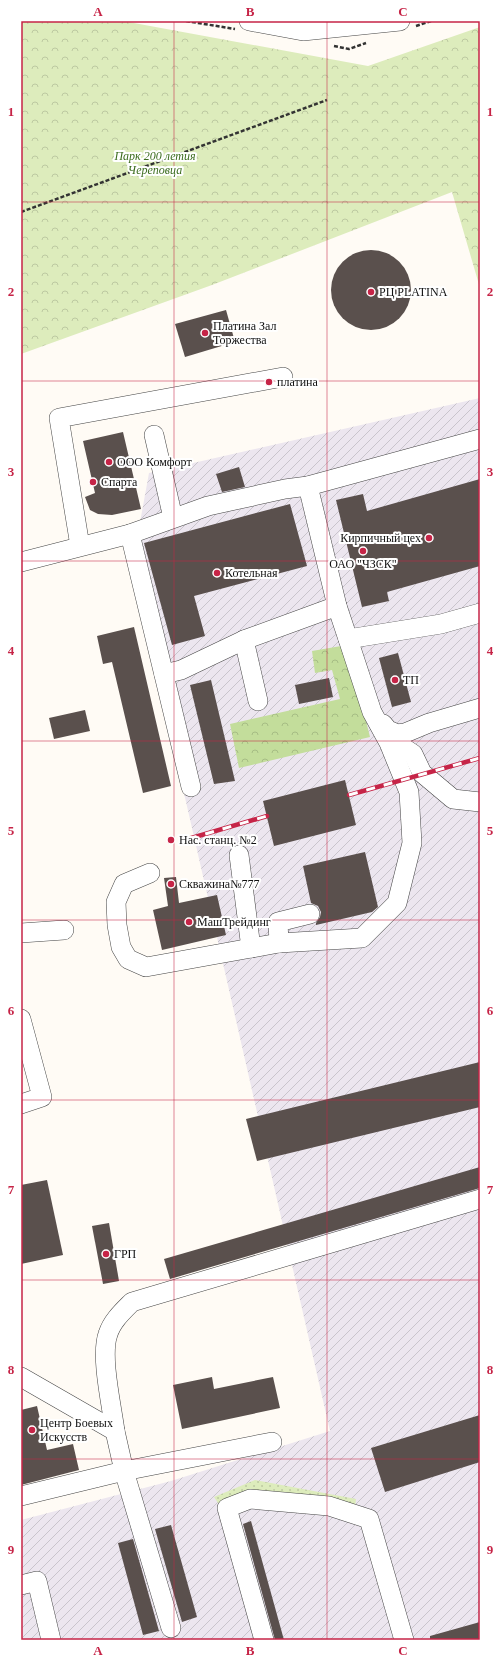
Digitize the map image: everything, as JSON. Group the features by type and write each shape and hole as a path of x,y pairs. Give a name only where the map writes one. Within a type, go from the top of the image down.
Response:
{"street":[{"path":"249,21 303,31 400,21"},
{"path":"80,546 59,418 283,377"},
{"path":"154,435 173,518"},
{"path":"21,562 130,534 208,506 285,489 308,486 480,439"},
{"path":"150,873 124,884 116,902 117,924 121,947 128,959 146,967 279,943 362,938 397,903 412,843 409,792 386,736 372,712 337,606 308,486"},
{"path":"130,534 191,787"},
{"path":"164,674 181,670 244,640 337,606"},
{"path":"348,639 441,624 480,613"},
{"path":"244,640 258,702"},
{"path":"372,712 388,730 397,734 405,733 429,723 480,708"},
{"path":"386,736 413,754 422,773 453,799 480,802"},
{"path":"239,856 251,948"},
{"path":"279,943 278,922 310,914"},
{"path":"21,933 64,930"},
{"path":"21,1019 42,1098 21,1104"},
{"path":"171,1628 124,1471 115,1432 105,1360 108,1334 120,1314 132,1302 480,1199"},
{"path":"21,1377 115,1432"},
{"path":"21,1496 124,1471 272,1442"},
{"path":"264,1640 227,1508 250,1499 328,1506 369,1519 404,1640"},
{"path":"21,1584 37,1581 51,1640"}],"path":[{"path":"21,212 327,100"}],"shaded area":[{"path":"480,398 480,1640 21,1640 21,1520 171,1481 330,1431 132,566 149,473"}],"green space":[{"name":"Парк 200 летия Череповца","path":"21,21 123,21 368,66 480,27 480,288 452,192 212,285 21,354"},
{"path":"347,645 370,737 239,768 230,724 340,699 332,670 315,673 312,651"},
{"path":"255,1480 356,1499 355,1508 220,1506 214,1497"}],"building":[{"name":"РЦ PLATINA","path":"371,250 386,253 399,262 408,275 411,290 408,305 399,318 386,327 371,330 356,327 343,318 334,305 331,290 334,275 343,262 356,253"},
{"name":"Платина Зал Торжества","path":"226,310 235,342 185,357 175,324"},
{"name":"ООО Комфорт","path":"123,432 141,509 112,515 98,514 90,510 85,497 95,493 83,441"},
{"path":"239,467 245,487 222,492 216,474"},
{"name":"Кирпичный цех","path":"480,479 480,566 387,592 389,601 362,607 336,500 363,494 367,511"},
{"name":"Котельная","path":"290,504 307,566 194,596 205,636 172,645 144,543"},
{"path":"134,627 171,786 143,793 112,662 103,664 97,636"},
{"name":"ТП","path":"398,653 411,702 392,707 379,658"},
{"path":"329,678 333,697 299,704 295,685"},
{"path":"211,680 235,781 214,784 190,685"},
{"path":"85,710 90,731 54,739 49,718"},
{"path":"345,780 356,825 274,846 263,801"},
{"path":"365,852 378,907 372,912 316,925 321,912 318,906 311,903 303,866"},
{"name":"МашТрейдинг","path":"176,877 179,903 217,895 226,935 162,950 153,910 168,906 164,878"},
{"path":"480,1062 480,1107 257,1161 246,1119"},
{"path":"480,1167 480,1188 170,1279 164,1259"},
{"path":"47,1180 63,1255 21,1264 21,1185"},
{"name":"ГРП","path":"109,1223 119,1281 103,1284 92,1226"},
{"path":"212,1377 214,1389 273,1377 280,1408 182,1429 173,1385"},
{"path":"37,1406 47,1450 73,1444 79,1470 21,1485 21,1410"},
{"path":"480,1415 480,1462 385,1492 371,1448"},
{"path":"251,1521 284,1640 275,1640 243,1524"},
{"path":"171,1525 197,1617 182,1622 155,1529"},
{"path":"133,1539 159,1631 143,1635 118,1543"},
{"path":"480,1622 480,1640 430,1640 430,1636"}],"railway":[{"path":"349,795 480,758"},
{"path":"188,839 267,816"}],"place":[{"name":"РЦ PLATINA","path":"371,292"},
{"name":"Платина Зал Торжества","path":"205,333"},
{"name":"платина","path":"269,382"},
{"name":"ООО Комфорт","path":"109,462"},
{"name":"Спарта","path":"93,482"},
{"name":"Кирпичный цех","path":"429,538"},
{"name":"ОАО \"ЧЗСК\"","path":"363,551"},
{"name":"Котельная","path":"217,573"},
{"name":"ТП","path":"395,680"},
{"name":"Нас. станц. №2","path":"171,840"},
{"name":"Скважина№777","path":"171,884"},
{"name":"МашТрейдинг","path":"189,922"},
{"name":"ГРП","path":"106,1254"},
{"name":"Центр Боевых Искусств","path":"32,1430"}]}
